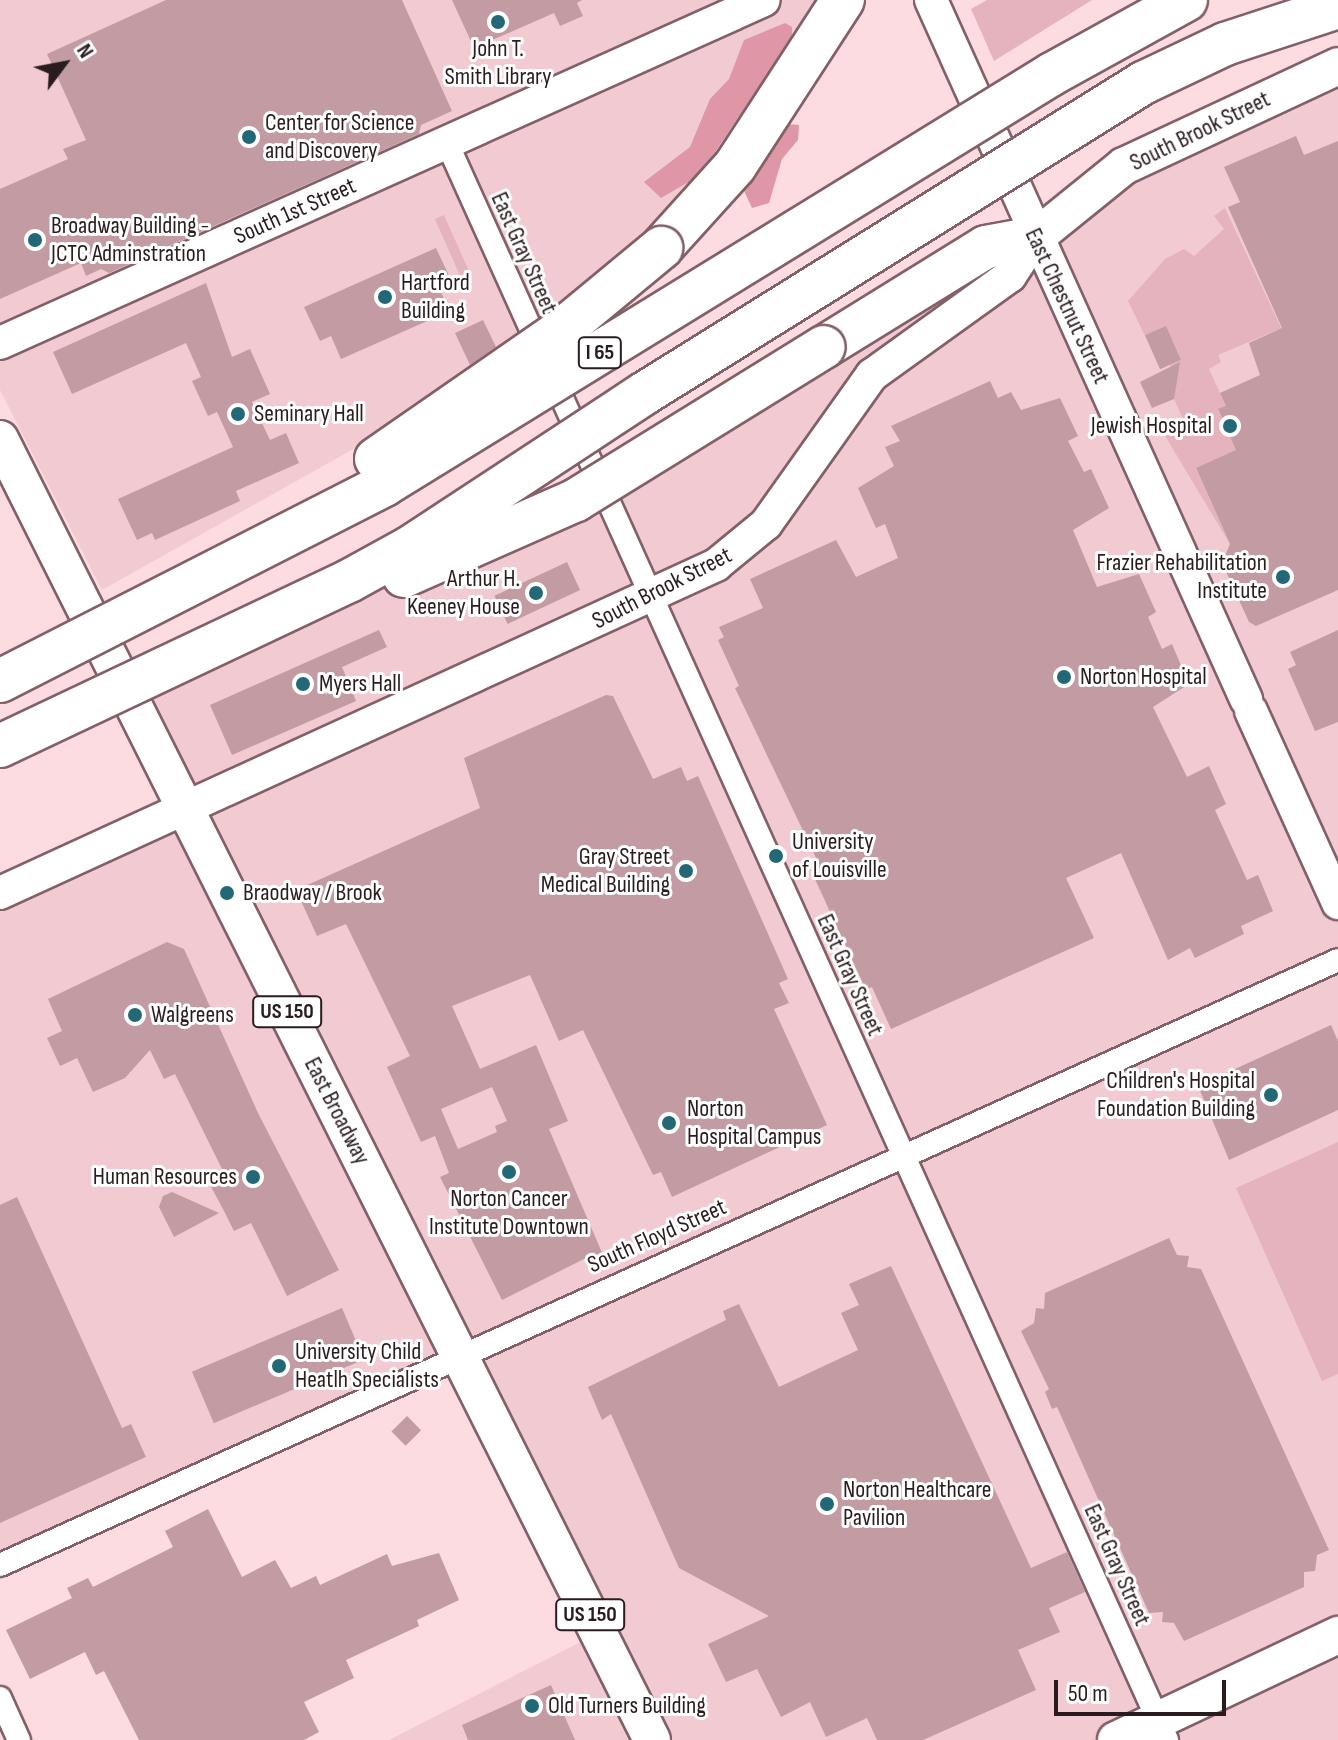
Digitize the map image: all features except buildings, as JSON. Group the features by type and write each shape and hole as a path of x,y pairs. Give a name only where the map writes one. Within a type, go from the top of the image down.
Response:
{"highway":[{"path":"180,593 539,347 661,248 735,166 843,0"},
{"name":"I 65","path":"0,681 180,593 384,485 1052,74 1186,0"},
{"name":"I 65","path":"0,746 349,581 443,528 645,393 1143,83 1225,44 1338,7"},
{"path":"164,668 413,572 576,500 986,247 1035,238"}],"main road":[{"name":"South Brook Street","path":"1035,238 1124,166 1338,66"},
{"name":"East Broadway","path":"0,439 652,1740"},
{"path":"1116,1740 1162,1728 1338,1635"}],"street":[{"name":"South 1st Street","path":"0,343 764,0"},
{"name":"East Chestnut Street","path":"931,0 1035,238 1338,903"},
{"name":"East Gray Street","path":"447,143 1162,1728"},
{"name":"South Brook Street","path":"0,893 716,565 752,540 872,375 1010,276 1035,238"},
{"name":"South Floyd Street","path":"0,1565 459,1354 1338,960"},
{"path":"0,1698 19,1740"}],"shaded area":[{"path":"0,0 821,0 720,151 647,239 507,348 380,434 102,590 0,390"},
{"path":"987,0 1092,0 994,61 971,9"},
{"path":"785,23 792,27 792,37 699,176 661,198 644,182 690,147 710,99 729,79 744,40"},
{"name":"Norton Hospital Campus","path":"1338,64 1338,1740 389,1740 598,1633 458,1354 0,1565 0,893 192,806 134,683 528,523"},
{"path":"774,123 799,125 798,140 782,159 769,203 752,208 741,184"},
{"path":"1225,208 1284,334 1277,330 1218,355 1221,362 1209,369 1226,406 1218,410 1231,438 1257,443 1196,469 1230,544 1165,436 1186,426 1166,381 1175,377 1170,365 1181,359 1173,341 1161,346 1146,338 1128,301 1165,259 1184,249 1194,256 1224,229 1214,216"},
{"path":"444,215 469,272 460,276 435,219"},
{"path":"1338,1142 1338,1374 1322,1381 1236,1188"}],"place":[{"name":"John T. Smith Library","path":"498,22"},
{"name":"Center for Science and Discovery","path":"249,137"},
{"name":"Broadway Building - JCTC Adminstration","path":"35,240"},
{"name":"Hartford Building","path":"385,297"},
{"name":"Seminary Hall","path":"238,414"},
{"name":"Jewish Hospital","path":"1230,426"},
{"name":"Frazier Rehabilitation Institute","path":"1283,577"},
{"name":"Arthur H. Keeney House","path":"536,593"},
{"name":"Norton Hospital","path":"1064,677"},
{"name":"Myers Hall","path":"303,684"},
{"name":"University of Louisville","path":"776,856"},
{"name":"Gray Street Medical Building","path":"686,871"},
{"name":"Braodway / Brook","path":"227,893"},
{"name":"Walgreens","path":"135,1015"},
{"name":"Children's Hospital Foundation Building","path":"1271,1095"},
{"name":"Norton Hospital Campus","path":"669,1123"},
{"name":"Norton Cancer Institute Downtown","path":"509,1172"},
{"name":"Human Resources","path":"253,1177"},
{"name":"University Child Heatlh Specialists","path":"279,1366"},
{"name":"Norton Healthcare Pavilion","path":"827,1504"},
{"name":"Old Turners Building","path":"532,1706"}]}
